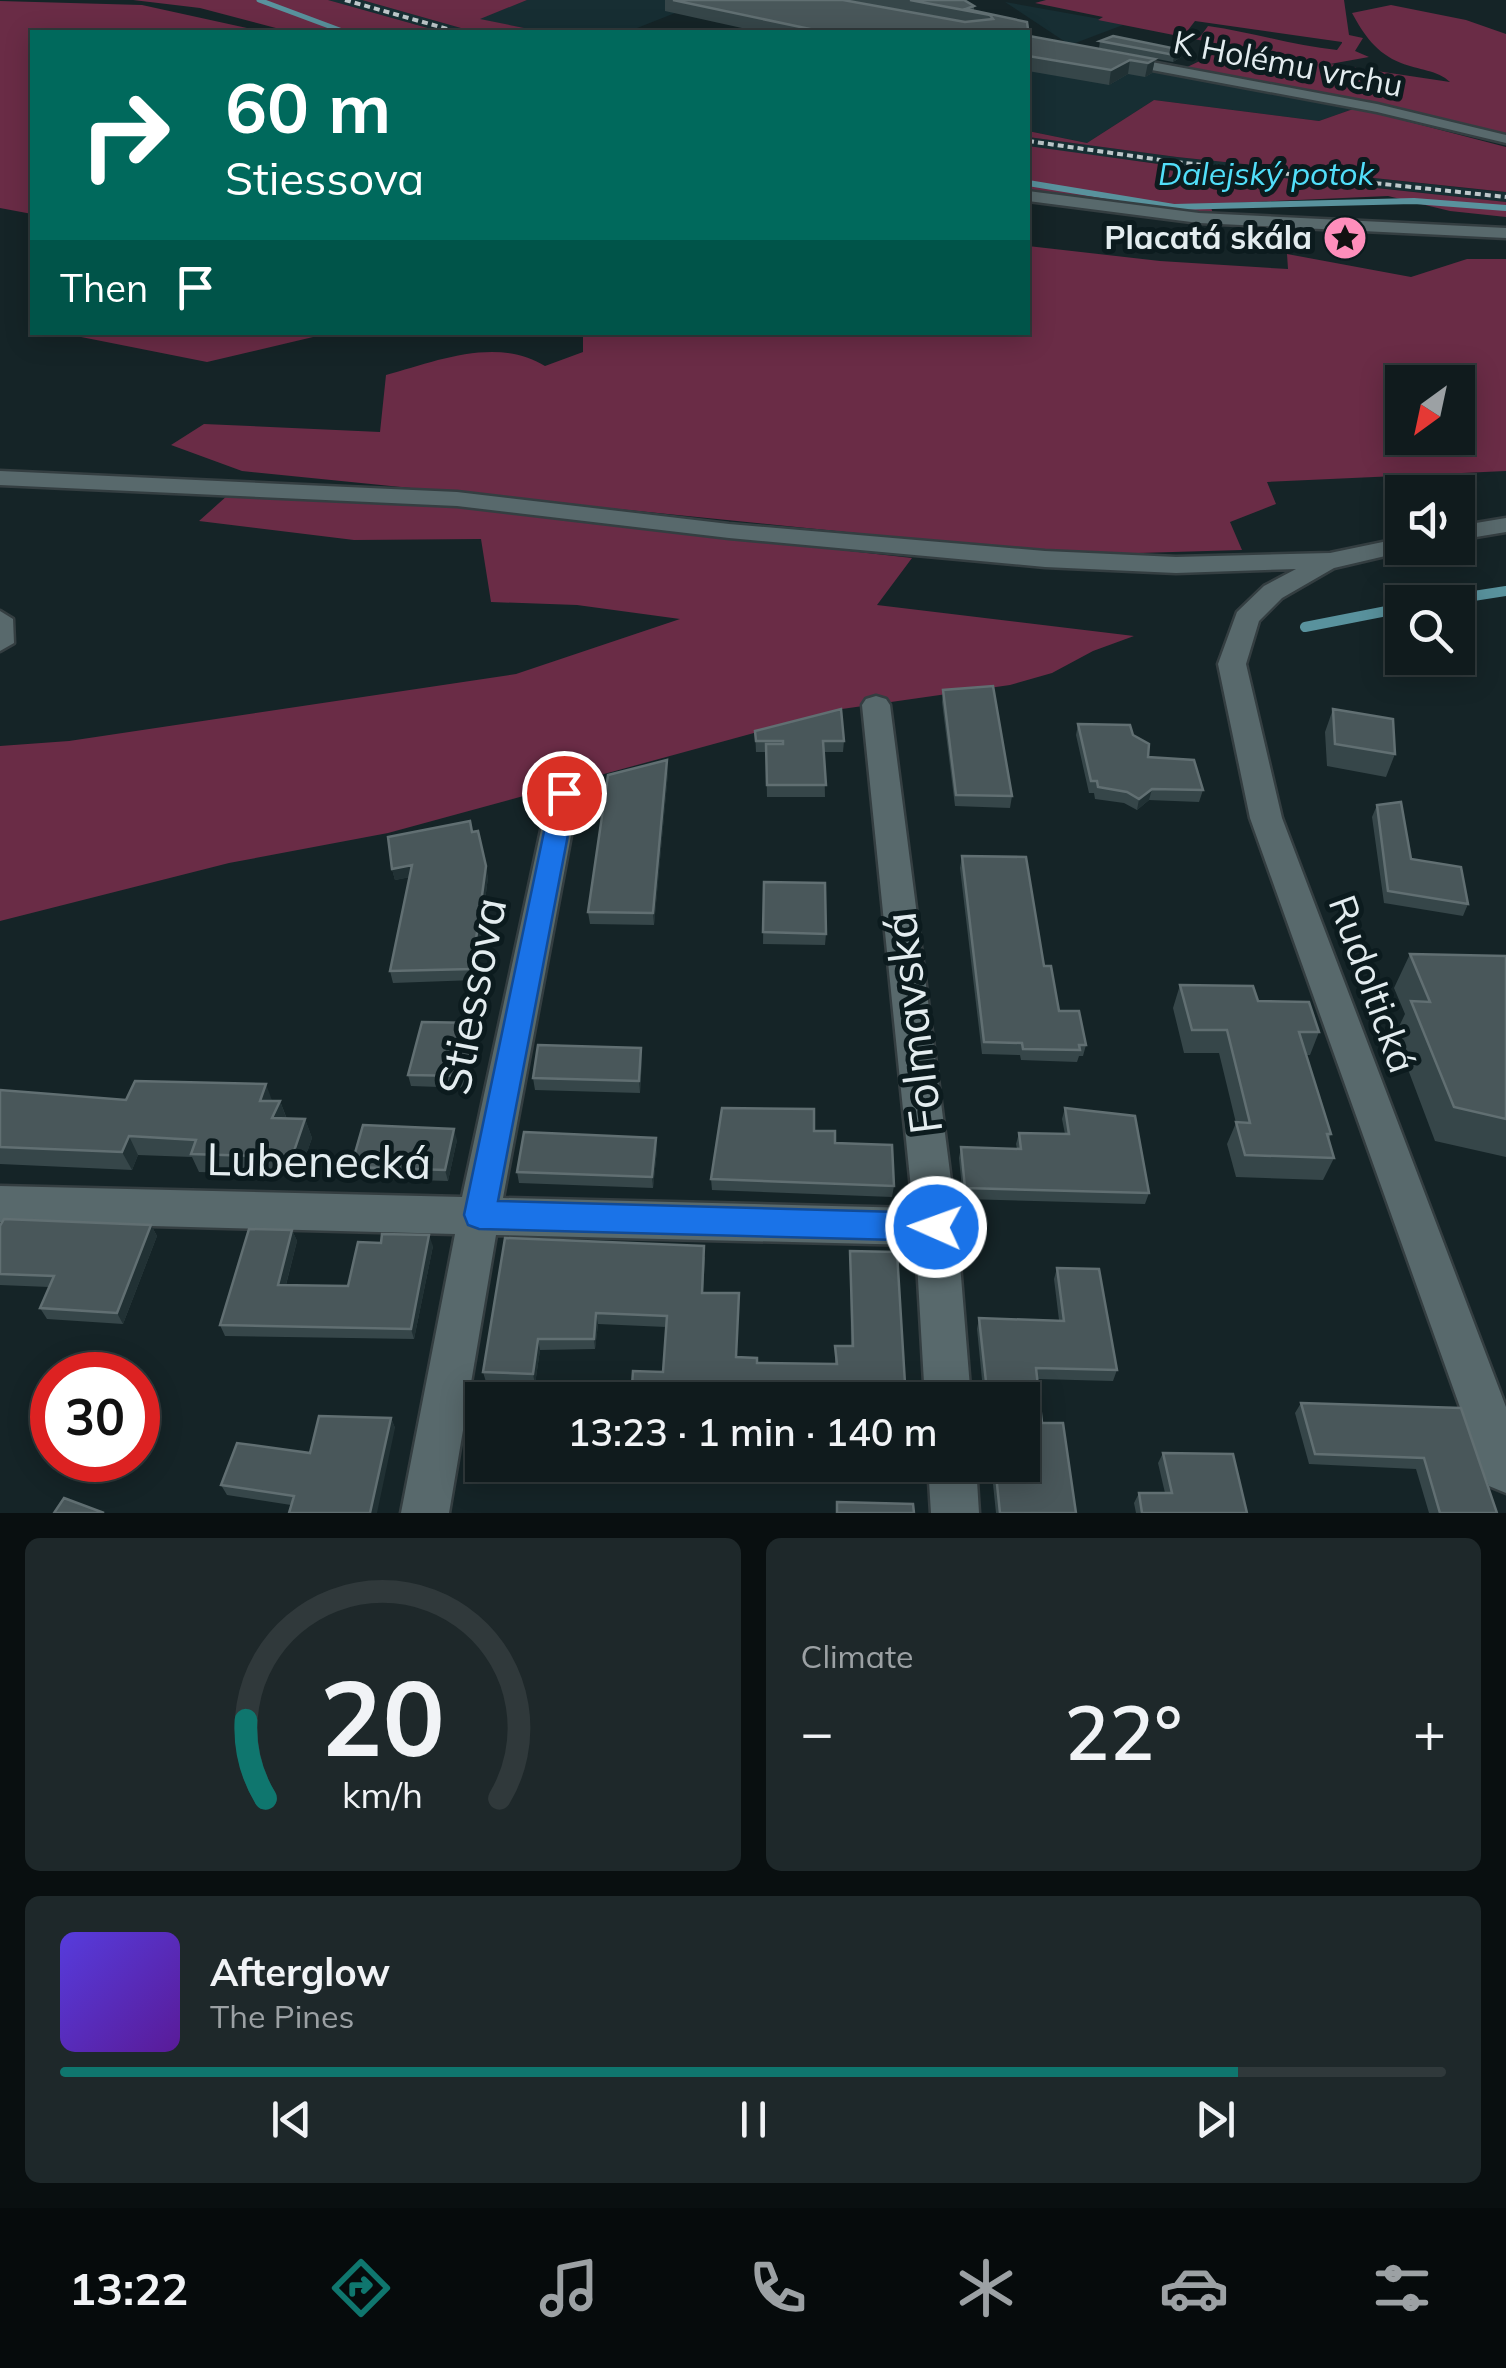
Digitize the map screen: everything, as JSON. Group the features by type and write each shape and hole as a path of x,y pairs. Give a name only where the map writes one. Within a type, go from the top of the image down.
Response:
{"street":[{"name":"K Holému vrchu","path":"1095,55 1377,108 1506,139"},
{"path":"1030,196 1199,218 1506,234"},
{"path":"0,478 458,499 1009,557 1176,564 1330,562 1385,549"},
{"path":"1475,531 1506,526"},
{"name":"Rudoltická","path":"1330,562 1273,592 1246,618 1232,664 1266,818 1506,1468"},
{"path":"0,619 0,643"},
{"name":"Folmavská","path":"876,706 936,1227 947,1382"},
{"name":"Stiessova","path":"426,1513 479,1215 564,793"},
{"name":"Lubenecká","path":"0,1204 936,1227"},
{"path":"953,1482 955,1513"}],"shaded area":[{"path":"133,0 328,0 435,30 283,30 200,8"},
{"path":"328,0 362,0 468,30 435,30"},
{"path":"362,0 527,0 480,19 534,30 468,30"},
{"path":"527,0 708,0 632,30 534,30 478,19"},
{"path":"1344,0 1349,35 1363,38 1355,51 1369,57 1330,64 1450,82 1384,54 1366,36 1352,13 1391,5 1466,20 1506,34 1506,135 1183,69 1227,48 1274,55 1098,20 1103,17 1035,3","holes":["1195,21 1342,42 1337,50 1208,26 1200,37 1185,34"]},
{"path":"0,1 142,5 256,30 30,30 30,214 0,208"},
{"path":"1005,2 1100,19 1123,25 1070,45"},
{"path":"1030,45 1356,108 1319,121 1154,100 1087,143 1030,131"},
{"path":"1154,100 1319,121 1356,108 1506,147 1506,192 1177,157 1030,137 1030,131 1087,143"},
{"path":"1030,137 1506,192 1506,202 1030,146"},
{"path":"1030,146 1506,202 1506,217 1450,211 1388,196 1210,204 1213,214 1107,205 1030,190"},
{"path":"1030,246 1160,261 1288,269 1287,254 1411,277 1467,259 1506,259 1506,471 1267,482 1276,504 1230,522 1242,550 1104,554 1014,549 242,471 171,445 204,424 380,432 386,375 446,358 487,352 526,357 545,366 583,352 583,335 1030,335"},
{"path":"71,335 322,335 207,362"},
{"path":"228,495 446,506 912,558 877,605 1134,636 1093,651 1052,673 1010,685 842,709 388,833 229,863 0,921 0,746 69,741 516,674 680,619 577,605 491,602 481,539 354,540 199,521"}],"building":[{"path":"673,0 843,0 965,22 993,19 990,15 910,0 964,0 974,6 966,9 1027,22 1028,30 815,30"},
{"path":"1030,36 1155,59 1148,63 1130,60 1111,70 1030,56"},
{"path":"1113,36 1182,50 1174,55 1100,41"},
{"path":"993,686 1012,796 956,795 943,690"},
{"path":"841,709 844,741 823,741 826,785 767,785 766,744 783,741 756,741 755,731"},
{"path":"1333,709 1393,719 1395,754 1335,744"},
{"path":"1078,724 1130,725 1133,735 1149,744 1148,757 1194,760 1203,790 1152,789 1139,799 1127,792 1098,787 1097,781 1091,781"},
{"path":"667,760 653,913 588,912 608,775"},
{"path":"1401,802 1411,859 1461,867 1468,904 1388,891 1377,805"},
{"path":"470,821 472,832 478,831 486,866 472,969 390,971 412,865 392,869 388,837"},
{"path":"962,856 1026,857 1044,966 1051,966 1059,1011 1079,1011 1086,1045 1079,1045 1080,1050 1023,1049 1022,1043 984,1042"},
{"path":"764,882 825,883 826,934 763,932"},
{"path":"1410,954 1506,956 1506,1119 1454,1107 1411,1001 1430,1002"},
{"path":"1180,985 1253,986 1258,1001 1309,1002 1319,1032 1299,1032 1331,1134 1327,1134 1334,1158 1245,1155 1236,1122 1250,1123 1227,1030 1192,1030"},
{"path":"422,1022 476,1023 465,1076 408,1075"},
{"path":"538,1045 641,1048 639,1081 533,1078"},
{"path":"135,1081 266,1084 260,1101 280,1101 272,1118 305,1119 292,1157 191,1154 196,1140 129,1136 122,1152 0,1147 0,1090 126,1100"},
{"path":"722,1108 814,1109 814,1131 835,1131 835,1143 892,1145 894,1186 711,1179"},
{"path":"1065,1108 1135,1116 1149,1193 965,1188 961,1147 1021,1149 1019,1133 1069,1134"},
{"path":"363,1125 454,1129 445,1170 351,1167"},
{"path":"524,1132 656,1138 652,1177 517,1172"},
{"path":"4,1219 151,1225 117,1313 40,1308 54,1276 0,1274 0,1226"},
{"path":"249,1229 292,1230 278,1285 348,1286 358,1242 381,1243 382,1234 429,1235 411,1329 220,1325"},
{"path":"505,1238 704,1246 702,1293 739,1293 736,1357 757,1358 757,1363 837,1364 835,1346 853,1346 850,1251 897,1252 905,1382 632,1382 633,1371 663,1372 667,1316 596,1313 594,1339 538,1339 533,1374 483,1372"},
{"path":"1057,1268 1099,1269 1117,1370 1036,1368 1038,1382 986,1382 979,1318 1064,1321"},
{"path":"1301,1403 1461,1408 1497,1513 1440,1513 1424,1458 1315,1454"},
{"path":"1040,1405 1042,1423 1063,1423 1076,1513 1000,1513 997,1482 1040,1482"},
{"path":"319,1416 391,1418 370,1513 289,1513 294,1496 221,1485 237,1443 310,1453"},
{"path":"1163,1453 1233,1454 1247,1513 1142,1513 1139,1493 1172,1493"},
{"path":"64,1498 104,1513 54,1513"},
{"path":"837,1502 913,1504 914,1513 837,1513"}],"waterway":[{"name":"Dalejský potok","path":"259,0 340,30"},
{"name":"Dalejský potok","path":"1030,183 1174,207 1414,201 1506,208"},
{"path":"1475,596 1506,591"},
{"path":"1305,627 1385,611"}],"railway":[{"path":"345,0 451,30"},
{"path":"1030,141 1175,162 1506,197"}],"place":[{"name":"Placatá skála","path":"1345,238"}],"route":[{"path":"564,793 479,1215 936,1227"}]}
